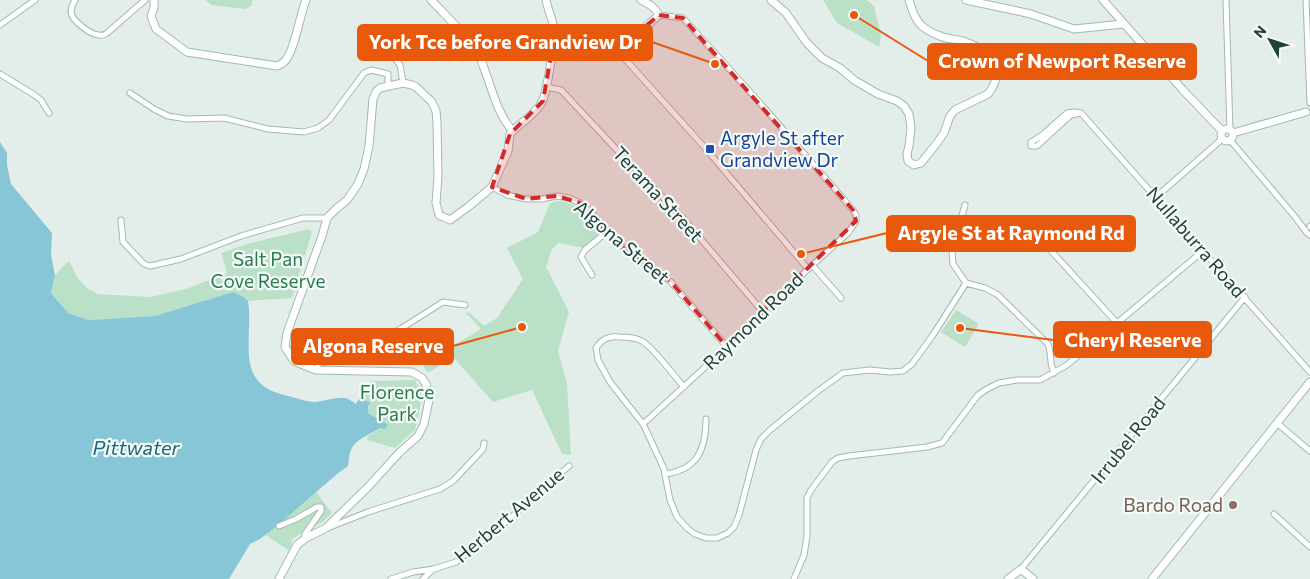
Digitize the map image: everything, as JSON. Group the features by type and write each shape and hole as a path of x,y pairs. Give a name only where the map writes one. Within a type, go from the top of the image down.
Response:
{"street":[{"path":"0,25 35,0"},
{"path":"75,0 71,12 74,20 97,36 107,33 145,0"},
{"path":"154,0 151,16 156,29 187,52 277,66 285,62 291,50 306,0"},
{"path":"431,0 475,47 502,114 513,131"},
{"path":"326,528 418,436 424,424 429,400 426,384 422,378 412,372 316,370 294,361 285,347 287,333 322,236 326,218 347,200 358,184 364,169 369,146 373,99 380,88 403,83 416,87 432,102 436,110 438,152 436,203 439,214 450,220 492,187 508,151 508,137 543,101 554,38 554,28 546,0"},
{"path":"554,38 617,50 622,48 659,15 652,6 642,0"},
{"path":"771,0 786,13 807,43 822,58 840,68 854,80 878,94 897,100 904,106 909,114 911,128 906,154 908,161 914,165 922,163 937,144 944,133 950,116 955,110 988,94 992,90 996,71 994,63 988,54 981,49 962,41 939,36 923,26 914,15 909,0"},
{"path":"966,0 1031,14 1074,29 1124,24"},
{"path":"1103,0 1183,90 1227,135 1296,218 1309,230"},
{"path":"1226,0 1227,135"},
{"path":"1156,197 1227,135 1309,109 1306,0"},
{"name":"Raymond Road","path":"643,424 848,233 856,221 856,215 853,210 684,18 659,15"},
{"path":"374,31 400,65 403,83"},
{"path":"617,50 810,267 841,298"},
{"path":"130,94 168,116 187,119 224,118 268,130 304,132 318,128 329,120 364,73 371,70 388,74 388,85"},
{"path":"0,74 41,100 49,113"},
{"name":"Terama Street","path":"546,87 561,90 683,218 763,312"},
{"path":"1067,113 1081,113 1072,115 1037,146 1031,146 1031,142 1041,136 1067,113"},
{"name":"Nullaburra Road","path":"1081,113 1310,372"},
{"name":"Algona Street","path":"492,187 507,195 526,199 557,196 569,198 589,210 624,249 671,282 727,347"},
{"path":"964,205 952,250 954,264 966,283 985,288 998,295 1048,344 1051,366 1054,373"},
{"path":"120,220 123,242 144,264 150,266 181,259 241,236 303,218 326,218"},
{"path":"1012,226 1044,243 1117,323"},
{"path":"592,275 581,257 585,250 608,231"},
{"path":"794,579 804,555 807,536 807,498 832,462 838,458 849,456 927,447 942,443 978,395 999,383 1017,380 1040,380 1067,365 1203,251"},
{"path":"684,387 643,341 633,338 611,337 600,342 596,348 598,360 610,382 643,424 665,474 670,500 677,517 695,534 706,538 717,538 728,533 734,527 739,516 756,450 761,439 818,391 843,373 869,370 903,371 912,364 933,335 966,283"},
{"name":"Irrubel Road","path":"1008,579 1021,569 1244,297"},
{"path":"316,370 320,363 340,360 402,328 443,302 465,305"},
{"path":"1152,579 1310,382"},
{"path":"665,474 675,473 691,465 698,457 704,444 706,419"},
{"path":"1277,423 1310,452"},
{"path":"279,579 297,544 326,528 368,512 440,489 453,481 483,449 484,443"},
{"name":"Herbert Avenue","path":"391,579 456,562 508,520 569,466"},
{"path":"279,526 296,519 316,507 321,507 321,511 305,534 304,540"},
{"path":"1274,514 1310,547"},
{"path":"423,579 434,569"},
{"path":"1021,569 1033,579"}],"highlighted area":[{"path":"659,15 683,18 853,210 856,221 727,347 671,282 624,249 580,203 557,196 526,199 492,187 510,134 543,101 554,38 617,50"}],"green space":[{"path":"205,0 253,0 251,6 245,9 212,5"},
{"path":"823,0 867,0 874,6 881,36 879,47 837,23"},
{"path":"559,201 579,208 602,233 584,248 558,243 552,249 546,267 569,312 558,351 567,384 571,455 562,454 532,390 493,402 453,357 428,373 422,364 443,346 458,343 481,329 465,312 470,313 484,326 497,318 523,279 507,248 538,232 550,203"},
{"name":"Salt Pan Cove Reserve","path":"309,229 312,232 292,298 248,301 233,292 155,316 89,320 68,313 51,293 55,275 69,261 77,277 87,288 98,294 150,297 186,289 227,273 221,253 247,244"},
{"path":"956,310 979,324 965,347 941,332"},
{"name":"Florence Park","path":"415,380 421,391 420,408 415,430 395,448 367,440 367,437 380,428 369,413 370,403 360,397 371,381"},
{"path":"316,492 332,513 324,521 292,539 291,552 266,535"}],"water":[{"name":"Pittwater","path":"0,142 7,153 7,165 11,184 52,233 51,255 55,275 51,293 68,313 89,320 155,316 233,292 248,301 249,357 252,370 258,380 268,389 284,395 315,402 345,398 356,404 360,397 370,403 368,407 369,414 387,424 385,429 380,428 356,443 350,452 348,466 277,526 250,544 229,579 0,579"}],"place":[{"name":"Crown of Newport Reserve","path":"854,15"},
{"name":"York Tce before Grandview Dr","path":"715,64"},
{"name":"Argyle St after Grandview Dr","path":"710,149"},
{"name":"Argyle St at Raymond Rd","path":"801,254"},
{"name":"Algona Reserve","path":"522,327"},
{"name":"Cheryl Reserve","path":"960,328"},
{"name":"Bardo Road","path":"1233,505"}]}
